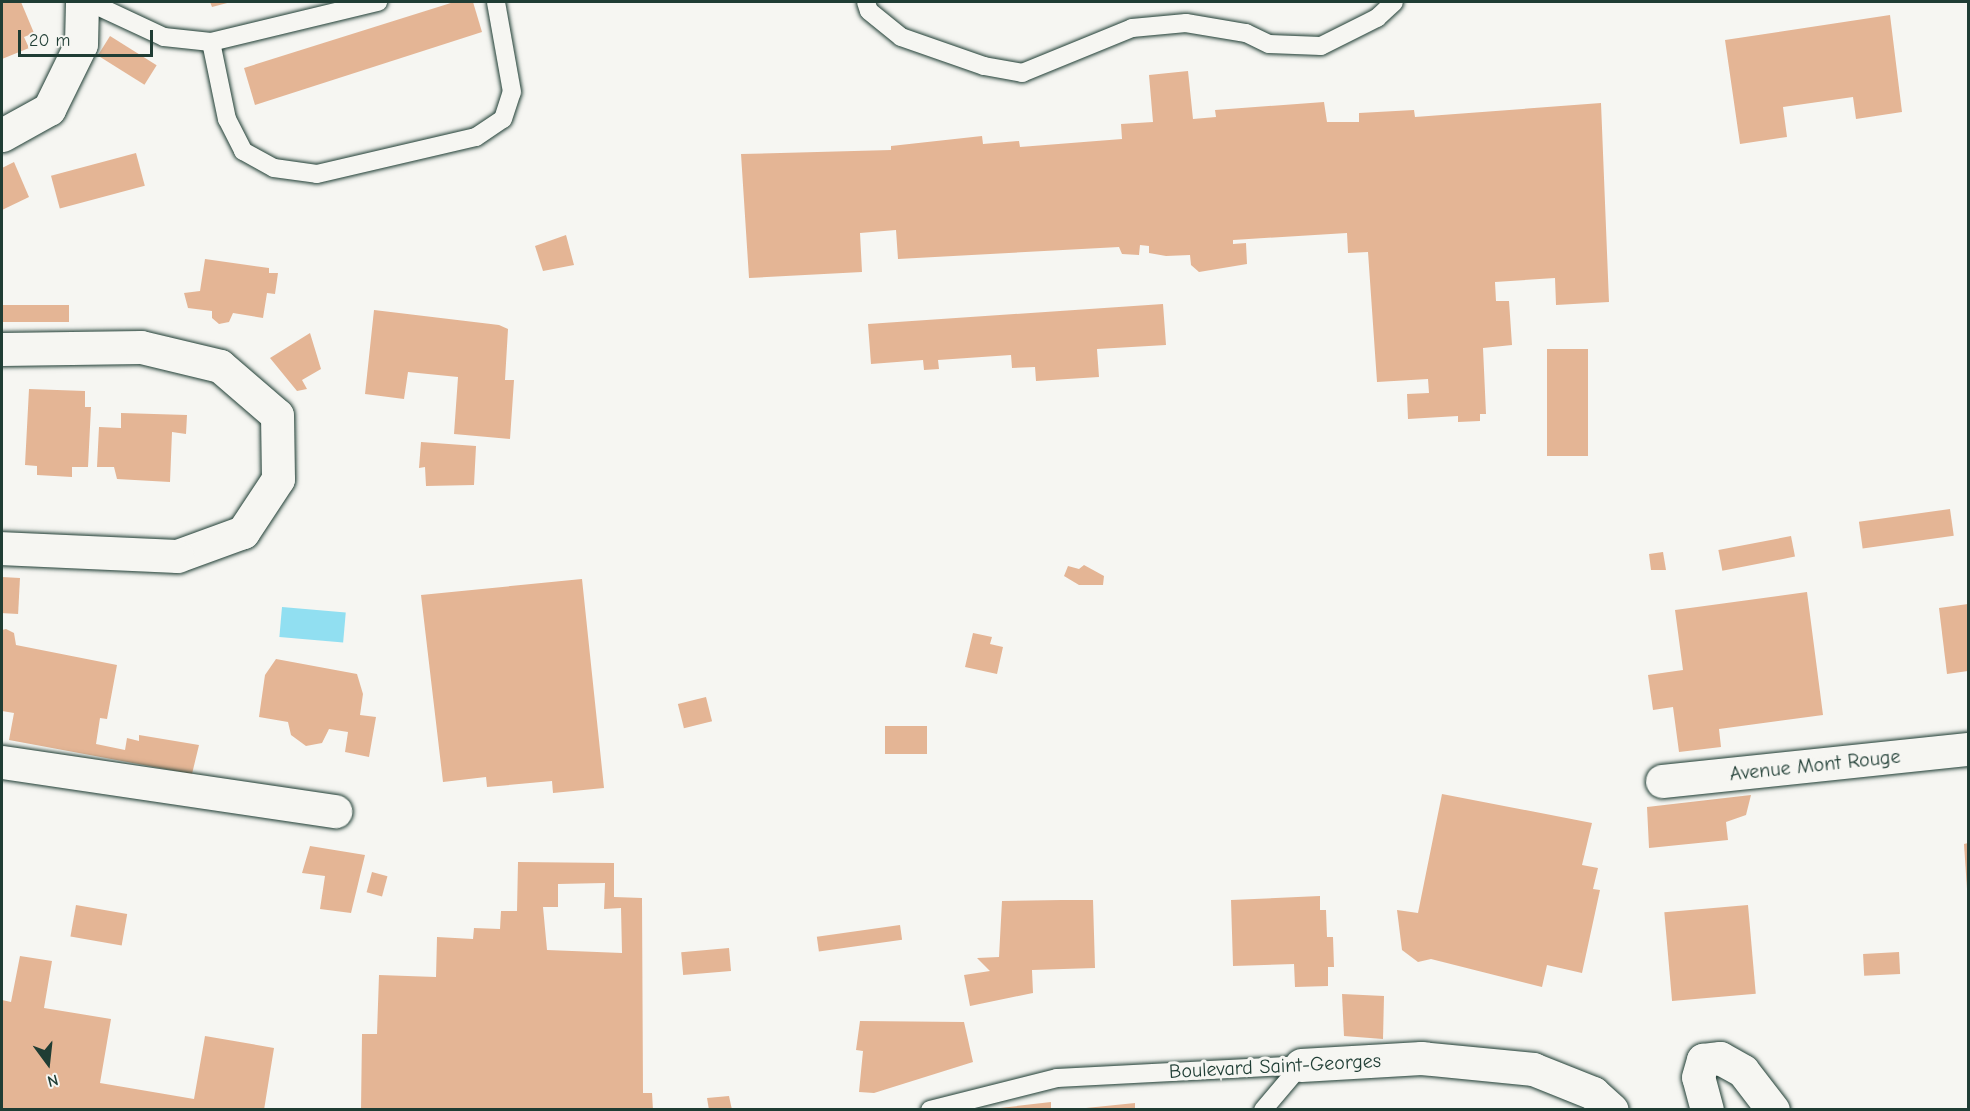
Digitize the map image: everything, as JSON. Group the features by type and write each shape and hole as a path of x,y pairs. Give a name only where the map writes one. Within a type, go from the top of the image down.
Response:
{"street":[{"path":"2,135 49,109 81,44 82,2"},
{"path":"2,349 141,346 220,366 277,415 278,479 243,532 177,556 2,548"},
{"name":"Avenue Mont Rouge","path":"1662,782 1968,749"},
{"path":"2,762 335,811"},
{"name":"Boulevard Saint-Georges","path":"1301,1065 1421,1058 1533,1069 1593,1093 1612,1110"},
{"path":"1707,1110 1698,1077 1703,1060 1720,1058 1743,1071 1773,1110"}],"lane":[{"path":"89,2 164,37 212,42 378,2"},
{"path":"212,42 227,118 243,151 274,168 317,174 476,137 503,119 512,92 496,2"},
{"path":"867,2 869,11 901,37 984,66 1022,73 1132,28 1186,23 1246,33 1269,44 1321,46 1377,18 1394,2"},
{"path":"1263,1110 1301,1065"},
{"name":"Boulevard Saint-Georges","path":"930,1110 1057,1078 1301,1065"}],"water":[{"path":"282,607 346,613 343,642 279,637"}],"building":[{"path":"2,2 21,2 34,33 24,37 29,48 2,59"},
{"path":"210,2 231,2 212,7"},
{"path":"454,2 473,2 482,32 255,105 244,68"},
{"path":"1890,15 1902,112 1856,119 1853,97 1783,107 1787,137 1740,144 1725,40"},
{"path":"110,36 157,65 144,85 98,56"},
{"path":"1188,71 1193,119 1216,117 1215,110 1324,102 1327,122 1359,122 1359,113 1414,110 1415,117 1601,103 1609,302 1556,305 1555,278 1495,282 1496,301 1509,301 1512,345 1483,348 1486,414 1480,414 1480,421 1458,422 1458,416 1408,419 1407,394 1429,393 1428,379 1377,382 1368,252 1348,253 1347,233 1233,240 1233,244 1246,243 1247,264 1199,272 1191,265 1190,255 1166,256 1149,253 1149,246 1140,245 1139,255 1122,254 1119,247 898,259 896,230 860,233 862,272 749,278 741,154 891,150 891,146 982,136 983,144 1019,141 1020,147 1122,139 1121,124 1153,122 1149,75"},
{"path":"136,153 145,186 60,209 51,176"},
{"path":"14,162 29,197 2,210 2,168"},
{"path":"566,235 574,265 543,271 535,246"},
{"path":"205,259 269,268 269,273 278,273 275,294 267,293 263,318 233,313 229,322 219,324 212,318 212,311 188,308 184,293 200,291"},
{"path":"1163,304 1166,345 1097,349 1099,377 1036,381 1035,367 1012,368 1011,355 938,360 939,369 924,370 923,360 871,364 868,324"},
{"path":"2,305 69,305 69,322 2,322"},
{"path":"374,310 499,325 508,329 505,380 514,380 510,439 454,434 458,377 408,372 404,399 365,394"},
{"path":"310,333 321,369 302,380 307,389 297,391 270,358"},
{"path":"1547,349 1588,349 1588,456 1547,456"},
{"path":"29,389 85,391 85,407 91,407 88,467 72,467 72,477 37,475 37,466 25,465"},
{"path":"121,413 187,415 186,434 172,432 170,482 117,479 114,467 97,467 99,427 121,428"},
{"path":"421,442 476,446 474,485 426,486 425,467 419,468"},
{"path":"1950,509 1954,536 1863,549 1859,522"},
{"path":"1791,536 1795,557 1722,571 1718,550"},
{"path":"1663,552 1666,570 1651,570 1649,554"},
{"path":"1084,565 1104,576 1103,585 1079,585 1064,576 1068,566 1079,569"},
{"path":"2,577 20,578 18,614 2,613"},
{"path":"582,579 604,788 553,793 552,781 487,787 486,777 443,782 421,595"},
{"path":"1807,592 1823,715 1719,729 1721,747 1679,752 1673,707 1653,710 1648,675 1683,670 1675,610"},
{"path":"1968,604 1968,671 1947,674 1939,608"},
{"path":"6,629 14,633 16,645 117,665 107,719 100,718 96,744 125,750 127,738 139,741 139,735 199,745 192,774 9,740 14,713 2,711 2,630"},
{"path":"973,633 992,637 990,644 1003,647 997,674 965,667"},
{"path":"276,659 357,674 363,694 360,715 376,717 369,757 345,752 348,732 329,729 322,743 306,746 291,735 288,722 259,717 265,675"},
{"path":"706,697 712,721 684,728 678,704"},
{"path":"885,726 927,726 927,754 885,754"},
{"path":"1442,794 1592,823 1582,865 1598,868 1593,889 1600,890 1582,973 1547,965 1542,987 1431,959 1418,962 1402,950 1397,910 1418,913"},
{"path":"1751,795 1746,815 1726,822 1728,840 1649,848 1647,807"},
{"path":"1968,843 1968,889 1967,889 1964,844"},
{"path":"310,846 365,855 351,913 320,909 325,876 302,873"},
{"path":"518,862 614,863 614,897 642,898 643,1093 652,1093 653,1110 361,1110 362,1034 377,1034 379,975 436,977 437,937 473,939 474,928 500,929 501,911 517,911","holes":["605,883 604,909 621,908 622,953 547,950 543,907 558,907 558,884"]},
{"path":"372,872 387,876 382,896 367,892"},
{"path":"1320,896 1320,910 1326,910 1327,937 1333,937 1334,967 1328,967 1328,986 1295,987 1294,964 1233,966 1231,900"},
{"path":"1093,900 1095,968 1032,970 1033,993 970,1006 964,975 990,971 977,958 999,957 1002,901"},
{"path":"76,905 127,914 122,946 70,937"},
{"path":"1748,905 1756,994 1672,1001 1664,912"},
{"path":"900,925 902,940 819,952 817,937"},
{"path":"729,948 731,971 683,975 681,952"},
{"path":"1899,952 1900,974 1864,976 1863,954"},
{"path":"20,956 52,961 44,1008 111,1019 100,1083 194,1099 205,1036 274,1048 264,1110 2,1110 2,1000 11,1002"},
{"path":"1342,994 1384,996 1383,1039 1344,1036"},
{"path":"860,1021 964,1022 973,1062 874,1093 859,1092 863,1051 856,1050"},
{"path":"729,1096 732,1110 709,1110 707,1098"},
{"path":"1051,1102 1051,1110 1000,1110 1000,1108"},
{"path":"1135,1103 1135,1110 1086,1110 1086,1108"}]}
